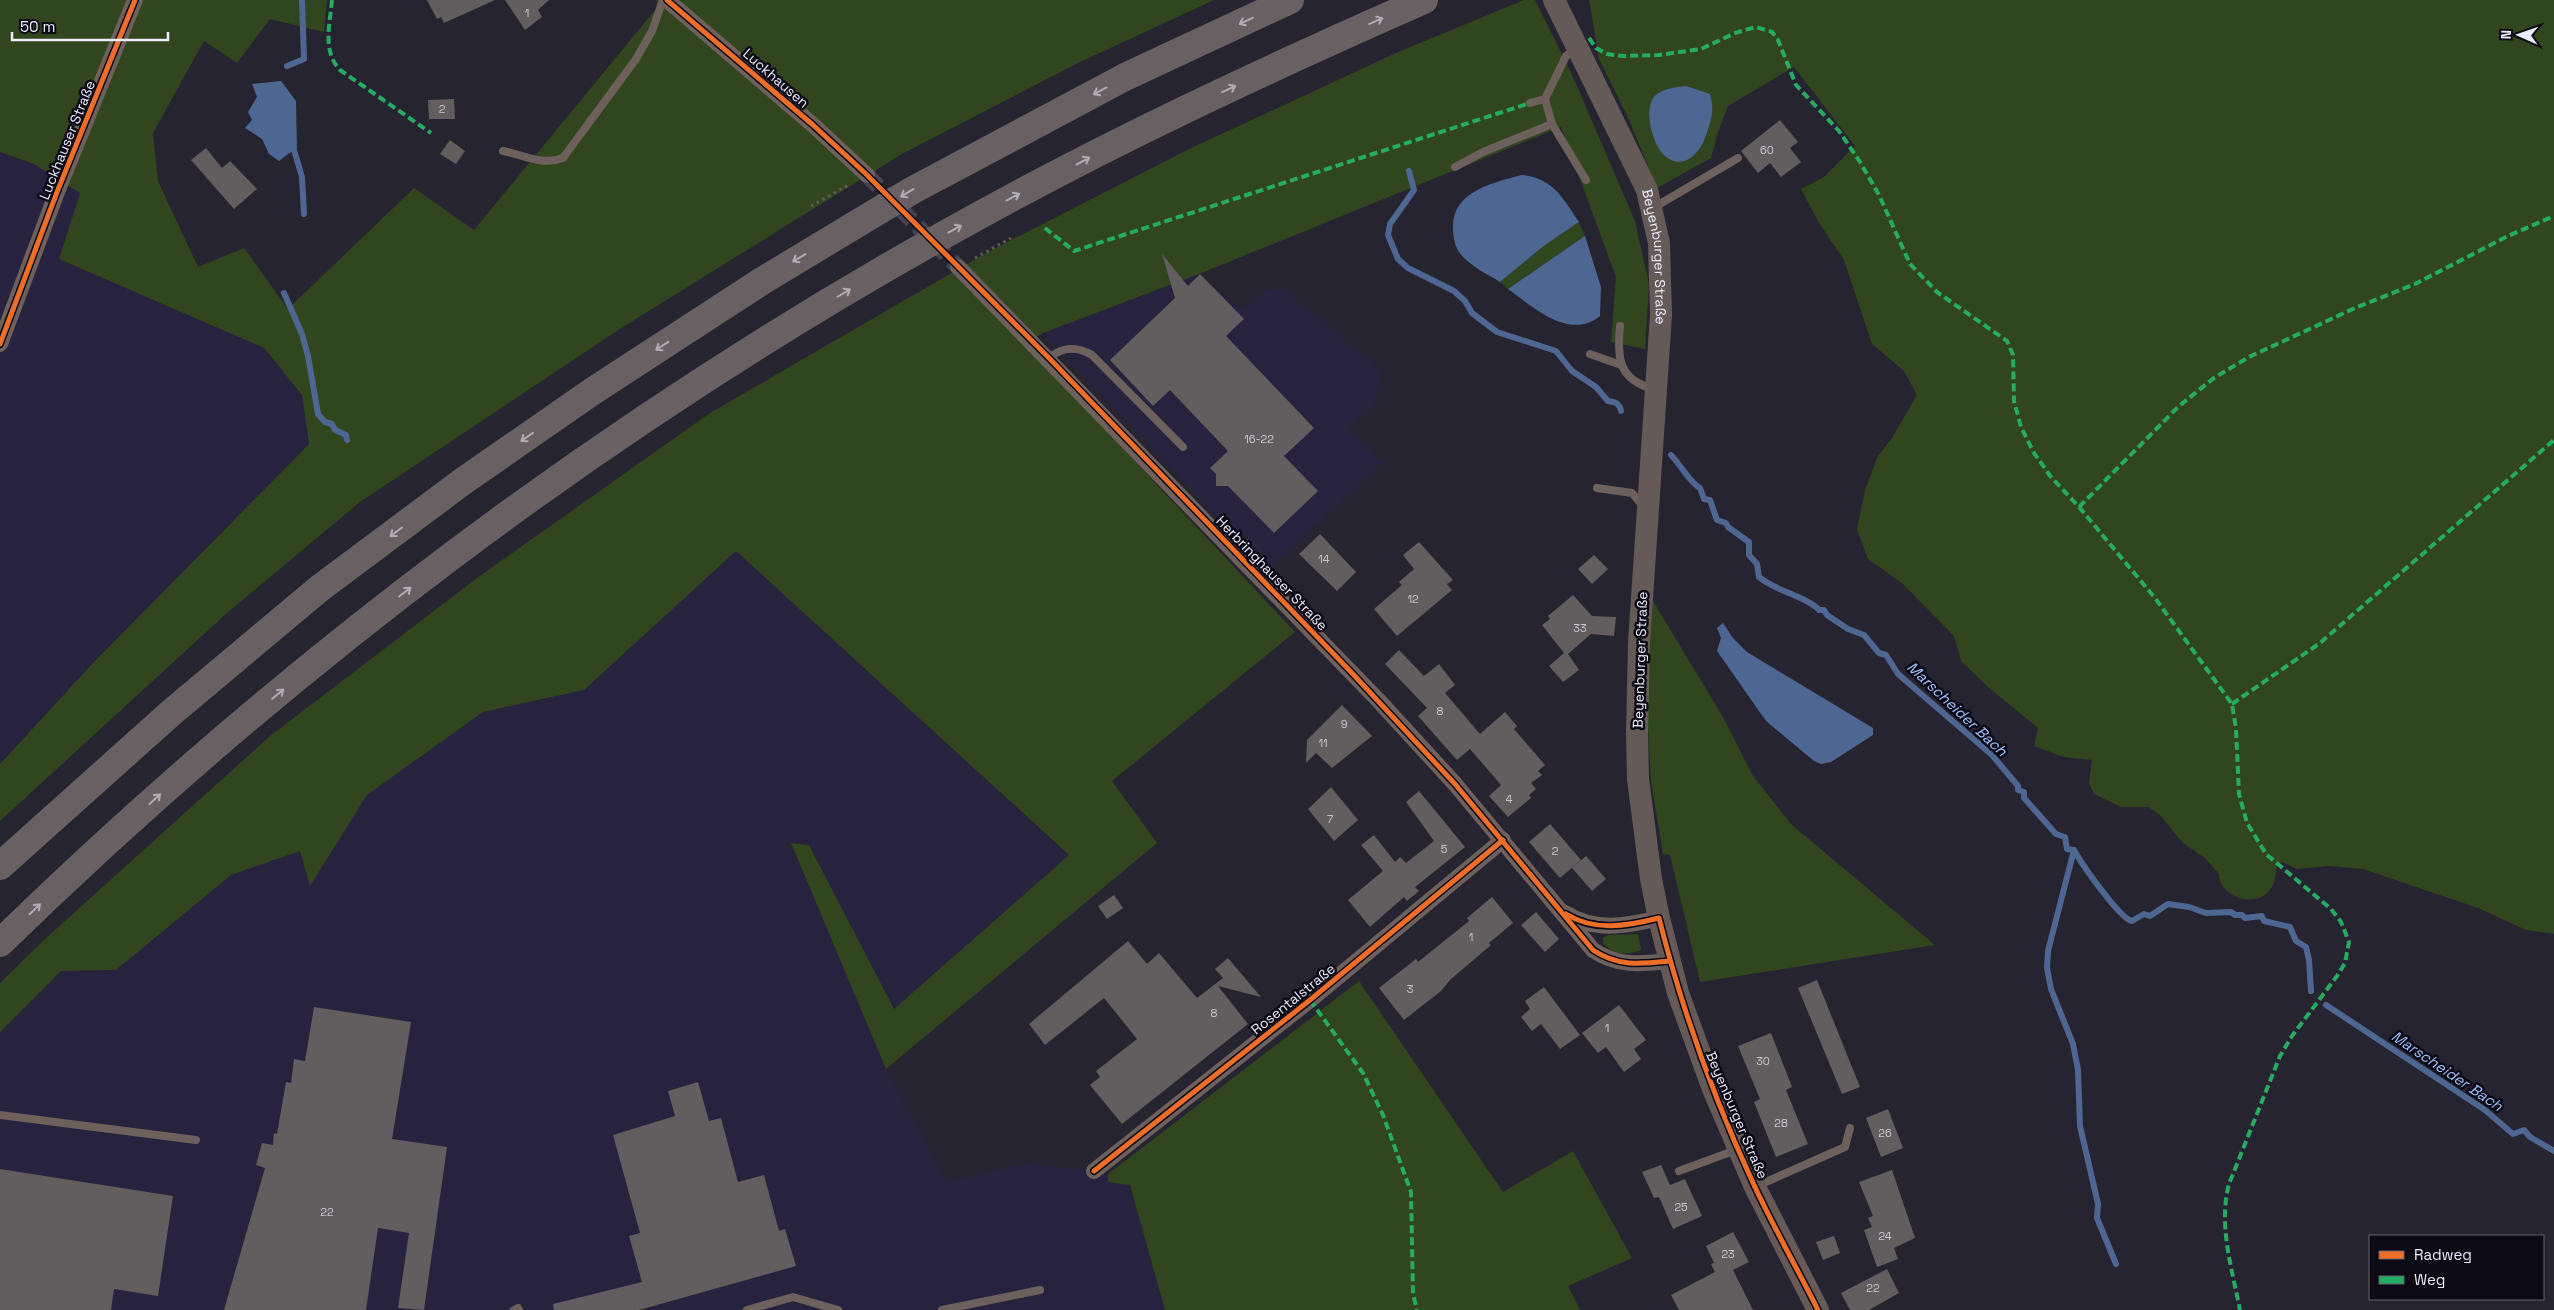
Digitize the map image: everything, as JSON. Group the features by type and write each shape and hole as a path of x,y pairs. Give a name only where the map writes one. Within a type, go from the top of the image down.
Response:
{"highway":[{"path":"0,866 172,712 320,588 462,482 593,391 762,281 950,170 1126,77 1290,0"},
{"path":"0,943 59,886 199,760 353,631 484,533 628,430 806,316 987,211 1150,125 1424,0"}],"main road":[{"name":"Beyenburger Straße","path":"1554,0 1636,167 1652,208 1659,243 1661,272 1656,389 1639,643 1637,733 1640,788 1651,879 1670,961 1694,1040 1755,1187 1818,1310"}],"street":[{"name":"Luckhauser Straße","path":"0,344 57,192 135,0"},
{"name":"Luckhausen","path":"665,0 813,125 862,177"},
{"name":"Herbringhauser Straße","path":"963,265 1049,358 1359,680 1455,784 1503,840 1582,940 1606,959 1635,964 1670,961"},
{"name":"Rosentalstraße","path":"1094,1171 1310,1000 1503,840"},
{"name":"Herbringhauser Straße","path":"1556,908 1579,922 1600,926 1620,926 1659,918"}],"lane":[{"path":"503,152 523,154 543,162 562,158 636,59 652,31 665,0"},
{"path":"1578,48 1566,56 1545,99 1552,124 1586,180"},
{"path":"1530,103 1545,99"},
{"path":"1456,168 1483,152 1552,124"},
{"path":"1652,208 1738,158"},
{"path":"1620,326 1619,346 1621,365"},
{"path":"1049,358 1056,352 1068,349 1084,350 1092,355 1183,446"},
{"path":"1590,354 1621,365 1639,385 1656,389"},
{"path":"1597,488 1632,493 1640,504 1648,510"},
{"path":"0,1115 196,1140"},
{"path":"1755,1187 1845,1147 1850,1128"},
{"path":"1679,1171 1738,1149"},
{"path":"942,1310 1040,1290"},
{"path":"747,1310 793,1297 838,1310"},
{"path":"514,1310 518,1308 519,1310"}],"path":[{"path":"811,206 862,177"},
{"path":"963,265 1011,238"}],"shaded area":[{"path":"0,152 34,164 80,193 59,259 264,348 302,395 309,445 93,663 0,764"},
{"path":"1199,274 1241,310 1263,292 1282,288 1382,371 1374,405 1348,427 1382,463 1268,570 1043,333"},
{"path":"736,550 1069,856 894,1010 809,845 791,843 886,1069 946,1182 1025,1164 1089,1170 1108,1174 1109,1182 1130,1184 1165,1310 0,1310 0,1032 61,971 116,970 231,875 300,851 310,885 367,795 483,712 584,690"}],"green space":[{"path":"0,0 327,0 324,32 270,19 237,63 204,41 153,133 158,181 198,267 244,248 288,309 414,188 474,230 660,4 655,0 1214,0 1078,63 902,154 623,327 360,502 227,613 0,821 0,764 93,663 309,444 302,395 264,348 59,259 80,193 34,164 0,152"},
{"path":"1524,0 1535,0 1570,70 1635,221 1649,284 1645,349 1611,342 1616,277 1561,127 1199,274 1043,333 1025,344 1295,632 1112,781 1157,843 886,1069 791,843 809,845 894,1009 1069,855 736,551 584,690 483,712 367,795 310,886 300,851 231,875 116,970 61,971 0,1032 0,983 45,939 270,736 481,575 710,413 986,253 1189,149 1398,52"},
{"path":"1589,0 2554,0 2554,934 2526,930 2478,908 2363,869 2330,866 2297,869 2282,862 2276,867 2274,883 2267,893 2258,898 2237,897 2221,884 2219,874 2206,859 2183,843 2159,814 2148,807 2121,807 2094,794 2089,783 2092,760 2064,757 2034,746 2038,728 1989,688 1961,661 1954,636 1903,584 1868,559 1857,530 1865,490 1878,456 1892,438 1917,395 1904,371 1872,344 1844,260 1819,223 1801,189 1824,177 1855,146 1794,67 1728,106 1711,158 1657,188 1630,122 1599,59"},
{"path":"1579,222 1585,236 1508,289 1500,282 1545,245"},
{"path":"1653,601 1723,717 1753,776 1792,825 1935,945 1700,982 1670,855 1663,854 1651,781 1646,690"},
{"path":"1638,934 1641,950 1636,952 1616,952 1603,943 1603,938 1608,935"},
{"path":"1359,981 1503,1192 1573,1151 1632,1258 1568,1286 1580,1310 1165,1310 1130,1185 1108,1182 1108,1174"}],"water":[{"path":"281,81 296,101 297,152 293,154 291,152 279,161 269,154 262,139 245,128 252,120 248,112 257,97 252,84"},
{"path":"1686,86 1710,94 1711,121 1699,150 1690,159 1678,162 1665,156 1656,144 1649,116 1652,100 1657,94 1671,88"},
{"path":"1522,175 1542,180 1549,185 1562,197 1579,222 1545,245 1500,282 1472,265 1459,252 1454,236 1455,214 1460,204 1477,190"},
{"path":"1585,236 1601,287 1600,316 1588,323 1576,325 1564,323 1540,312 1508,289"},
{"path":"1723,623 1733,638 1747,652 1873,728 1873,735 1831,762 1821,764 1814,761 1766,721 1717,651 1721,638 1717,628"}],"building":[{"path":"427,0 495,0 444,23 441,17 437,19"},
{"path":"505,0 549,0 538,10 542,17 525,30"},
{"path":"454,99 455,119 429,119 428,100"},
{"path":"1780,120 1798,142 1790,148 1801,162 1781,177 1770,163 1758,173 1741,151"},
{"path":"450,140 465,151 456,164 440,154"},
{"path":"206,148 222,168 230,161 257,189 234,209 191,160"},
{"path":"1162,254 1188,286 1200,274 1244,319 1226,336 1314,428 1284,456 1318,491 1274,533 1228,486 1216,486 1216,474 1210,468 1228,451 1170,390 1153,406 1110,360 1175,298"},
{"path":"1320,534 1356,572 1337,591 1299,554"},
{"path":"1419,542 1453,580 1447,584 1452,590 1397,636 1374,609 1402,585 1399,582 1414,569 1403,555"},
{"path":"1594,555 1608,569 1592,584 1578,569"},
{"path":"1573,595 1592,616 1616,617 1614,636 1591,634 1568,654 1579,670 1563,682 1549,666 1564,653 1542,625 1550,619 1548,616"},
{"path":"1399,650 1424,676 1439,664 1455,685 1445,693 1480,734 1505,712 1517,726 1514,729 1545,765 1538,771 1542,775 1531,783 1536,789 1529,795 1531,798 1508,817 1489,796 1501,785 1470,749 1457,760 1418,716 1427,708 1385,664"},
{"path":"1342,705 1372,736 1332,768 1316,753 1306,763 1307,740"},
{"path":"1331,787 1358,820 1334,841 1308,809"},
{"path":"1419,791 1465,847 1415,887 1419,891 1407,901 1404,897 1370,927 1348,900 1383,871 1361,845 1374,835 1395,862 1400,857 1406,863 1434,841 1406,802"},
{"path":"1550,824 1581,860 1560,878 1529,842"},
{"path":"1586,856 1606,879 1592,891 1572,868"},
{"path":"1114,895 1123,908 1107,919 1098,906"},
{"path":"1492,897 1513,923 1489,943 1491,945 1450,980 1441,991 1404,1020 1379,988 1416,959 1418,962 1469,921 1467,918"},
{"path":"1536,912 1559,939 1545,952 1521,925"},
{"path":"1128,941 1147,964 1159,953 1197,998 1223,978 1215,969 1228,958 1261,997 1218,986 1248,1024 1122,1124 1090,1085 1100,1077 1096,1071 1137,1039 1104,998 1045,1045 1029,1024"},
{"path":"1817,980 1860,1087 1842,1094 1798,988"},
{"path":"1544,987 1580,1035 1560,1049 1541,1024 1532,1031 1521,1017 1530,1009 1525,1001"},
{"path":"1619,1005 1646,1040 1634,1049 1641,1059 1624,1072 1606,1047 1598,1053 1582,1033"},
{"path":"314,1007 411,1022 392,1139 447,1147 424,1310 398,1308 409,1233 378,1228 366,1310 224,1310 265,1168 256,1165 262,1143 273,1145 274,1133 277,1134 286,1082 291,1083 294,1059 305,1061"},
{"path":"1771,1033 1792,1087 1786,1090 1808,1144 1776,1157 1754,1102 1760,1099 1738,1046"},
{"path":"698,1082 709,1121 721,1118 738,1182 764,1175 779,1231 785,1229 796,1266 639,1310 554,1310 553,1304 642,1282 629,1236 640,1233 613,1135 675,1116 668,1091"},
{"path":"1888,1109 1903,1148 1881,1157 1866,1118"},
{"path":"1661,1165 1670,1185 1685,1179 1702,1216 1673,1229 1659,1197 1654,1198 1642,1172"},
{"path":"0,1169 173,1196 158,1296 114,1289 111,1310 0,1310"},
{"path":"1892,1170 1915,1238 1894,1248 1898,1259 1877,1267 1864,1230 1872,1227 1868,1218 1873,1216 1859,1182"},
{"path":"1733,1232 1749,1262 1733,1270 1753,1310 1679,1310 1671,1295 1715,1272 1711,1264 1714,1263 1706,1246"},
{"path":"1834,1236 1840,1253 1823,1260 1816,1242"},
{"path":"1887,1269 1899,1293 1869,1310 1850,1310 1841,1293"}],"waterway":[{"path":"287,66 304,59 302,0"},
{"path":"295,153 302,177 304,214"},
{"name":"Marscheider Bach","path":"1409,171 1414,190 1390,224 1388,235 1398,259 1408,268 1454,291 1465,301 1472,313 1497,332 1556,351 1572,371 1596,387 1608,401 1617,404 1621,411"},
{"path":"284,293 302,334 308,356 318,414 325,422 332,424 335,430 346,435 347,440"},
{"name":"Marscheider Bach","path":"1671,455 1696,486 1700,488 1704,499 1710,500 1717,520 1726,523 1728,527 1749,542 1749,555 1757,564 1759,577 1765,582 1808,602 1819,610 1824,610 1827,615 1848,629 1864,635 1879,653 1886,655 1898,674 1992,755 2018,786 2018,790 2024,792 2024,798 2056,834 2065,837 2067,849 2074,850 2101,890 2126,918 2132,921 2144,914 2150,916 2168,904 2189,907 2206,913 2231,912 2235,915 2242,915 2245,918 2262,916 2264,921 2290,927 2296,941 2306,947 2309,960 2311,991"},
{"path":"2074,850 2048,951 2047,968 2051,989 2073,1044 2078,1070 2080,1126 2098,1204 2097,1218 2116,1264"},
{"name":"Marscheider Bach","path":"2326,1005 2485,1110 2513,1134 2524,1130 2530,1137 2554,1151"}],"tunnel":[{"path":"867,175 958,267"}],"marked path":[{"path":"332,0 328,37 334,63 340,70 431,133"},
{"path":"1589,38 1596,48 1607,54 1623,56 1659,55 1701,49 1735,33 1756,27 1772,32 1778,40 1796,85 1839,131 1860,162 1879,195 1910,264 1937,292 2007,341 2013,355 2014,401 2021,427 2034,453 2051,477 2079,507 2155,598 2232,704 2236,729 2239,794 2247,823 2266,854 2331,909 2341,922 2349,942 2345,963 2292,1036 2280,1056 2229,1184 2225,1215 2227,1247 2240,1310"},
{"path":"1045,228 1074,251 1530,103"},
{"path":"2079,507 2179,406 2214,378 2249,357 2355,308 2415,284 2508,236 2554,216"},
{"path":"2232,704 2320,643 2554,440"},
{"path":"1310,1000 1363,1073 1383,1115 1411,1192 1413,1294 1417,1310"}],"cycle path":[{"path":"0,344 57,192 135,0"},
{"path":"667,0 813,125 865,173 1049,358 1352,673 1455,784 1593,950 1621,962 1670,961"},
{"path":"1094,1171 1310,1000 1503,840"},
{"path":"1566,914 1588,923 1611,926 1659,918 1678,986 1712,1087 1739,1153 1818,1310"}]}
